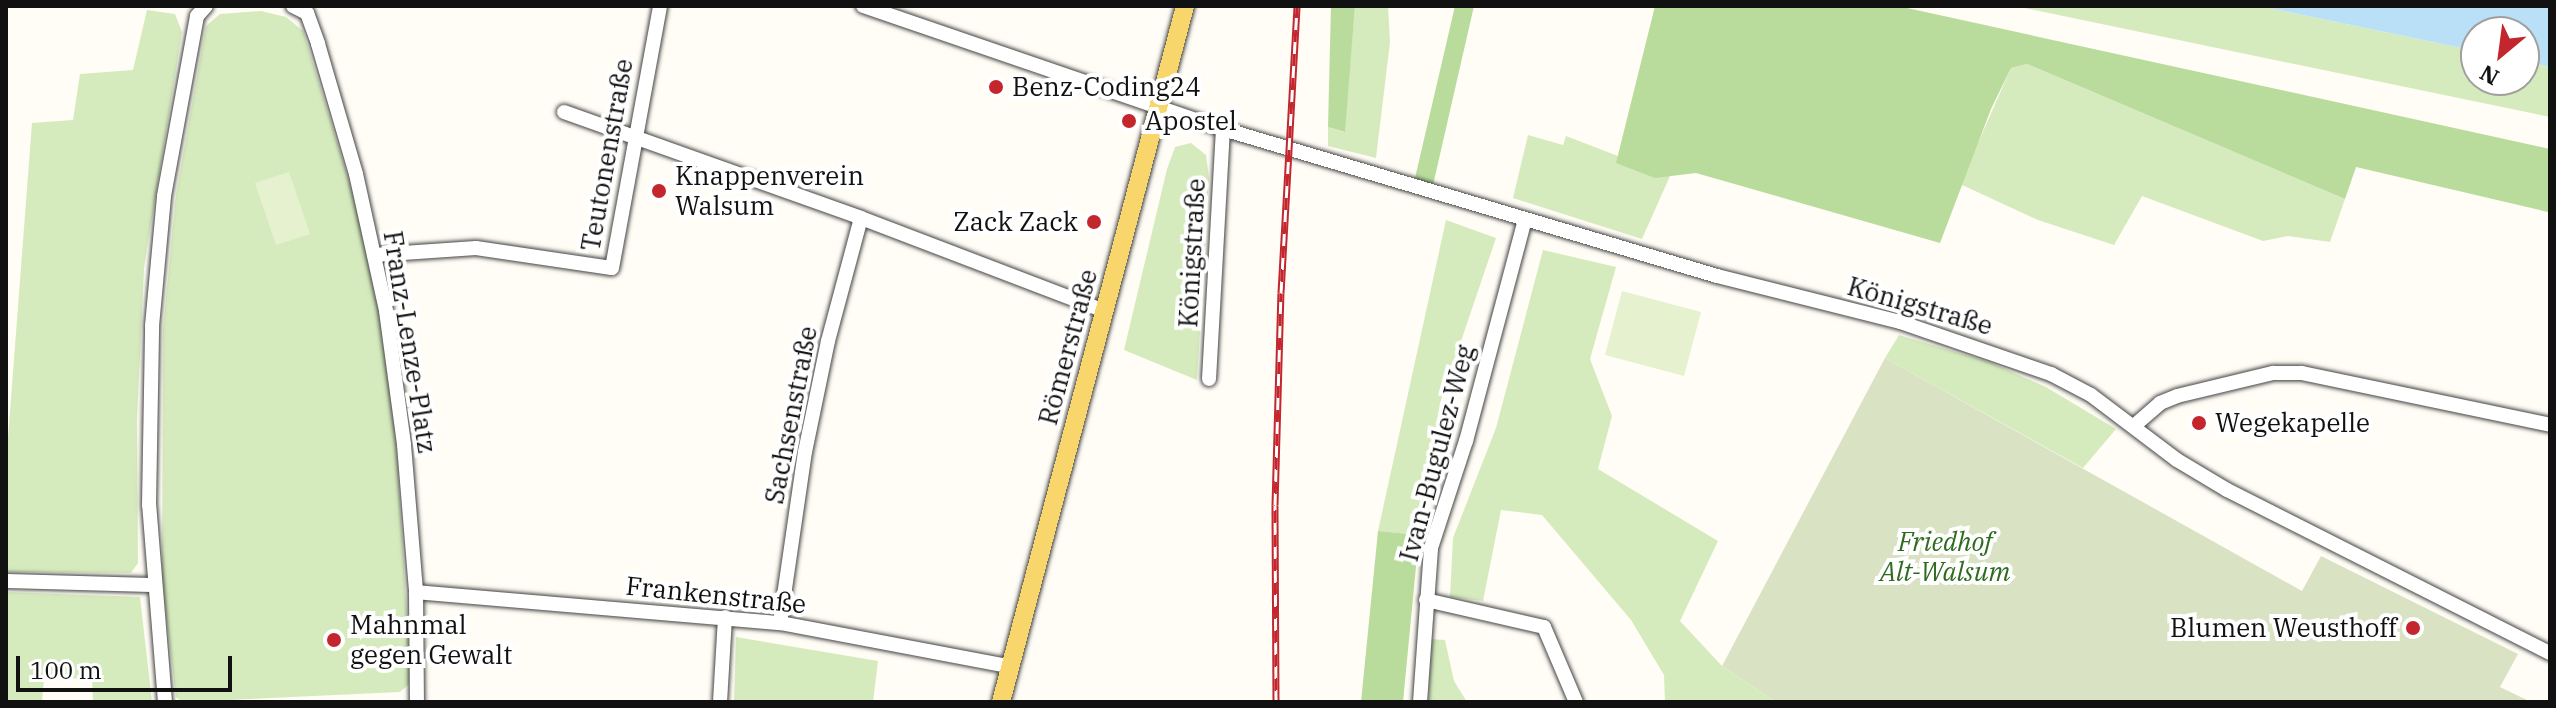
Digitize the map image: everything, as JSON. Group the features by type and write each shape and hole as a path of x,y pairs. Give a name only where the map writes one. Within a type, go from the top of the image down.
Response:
{"main road":[{"name":"Römerstraße","path":"1001,702 1008,666 1185,6"}],"street":[{"name":"Franz-Lenze-Platz","path":"293,6 307,13 318,44 356,174 374,255 402,430 416,592 417,702"},
{"name":"Teutonenstraße","path":"374,255 476,248 612,268 660,6"},
{"name":"Königstraße","path":"863,6 1223,129 1717,276 1900,322 2051,374 2135,425 2177,460 2227,490 2550,653"},
{"path":"165,702 153,585 149,505 152,326 164,196 198,8"},
{"path":"564,112 861,218 1104,311"},
{"name":"Königstraße","path":"1209,379 1223,129"},
{"name":"Sachsenstraße","path":"780,623 805,452 828,341 861,218"},
{"name":"Ivan-Bugulez-Weg","path":"1420,702 1426,600 1438,521 1466,441 1525,220"},
{"path":"2135,425 2160,403 2177,396 2273,373 2302,373 2550,425"},
{"path":"6,581 153,585"},
{"name":"Frankenstraße","path":"416,592 780,623 1008,666"},
{"path":"1426,600 1544,627 1576,702"},
{"path":"720,702 725,617"}],"green space":[{"path":"1331,6 1355,6 1345,132 1328,127"},
{"path":"1355,6 1388,6 1390,42 1376,158 1328,146 1328,127 1344,132"},
{"path":"1455,6 1474,6 1433,185 1415,178"},
{"path":"1655,6 1898,6 2550,149 2550,209 2548,212 2356,167 2345,199 2027,64 2011,68 1991,109 1940,243 1696,173 1655,178 1616,163"},
{"path":"2015,6 2260,6 2460,48 2460,96 2540,96 2540,65 2550,67 2550,117"},
{"path":"147,10 175,14 182,32 144,268 137,420 138,563 131,573 6,572 6,464 32,123 73,120 80,74 133,70"},
{"path":"261,11 286,17 303,31 372,256 393,392 411,682 400,692 183,702 176,697 162,579 163,329 176,194 206,26 220,14"},
{"path":"2027,64 2345,199 2330,242 2288,236 2263,241 2142,196 2114,245 2038,220 1960,184 2011,68"},
{"path":"1528,135 1563,145 1566,136 1670,176 1642,239 1513,198"},
{"path":"1191,143 1206,155 1209,178 1197,380 1124,350 1167,169 1175,147"},
{"path":"289,172 310,234 276,245 255,183"},
{"path":"1446,220 1496,238 1440,403 1419,535 1378,531"},
{"path":"1543,250 1616,267 1590,359 1612,416 1598,469 1718,541 1680,621 1722,666 1776,702 1665,702 1664,675 1631,620 1542,515 1501,510 1483,601 1450,597 1453,538 1496,428"},
{"path":"1622,291 1701,312 1684,376 1605,355"},
{"path":"1899,335 1989,362 2046,387 2116,429 2083,468 1885,358"},
{"name":"Friedhof Alt-Walsum","path":"1885,358 2302,591 2321,556 2518,654 2500,687 2531,702 1776,702 1722,666"},
{"path":"1378,531 1419,535 1403,702 1361,702"},
{"path":"6,592 140,597 152,702 93,702 92,678 44,679 42,702 6,702"},
{"path":"736,637 878,661 873,702 734,702"},
{"path":"1430,639 1445,640 1454,681 1467,702 1429,702"}],"water":[{"path":"2260,6 2550,6 2550,67 2540,65 2540,16 2460,16 2460,48"}],"railway":[{"path":"1276,702 1275,505 1281,293 1297,6"}],"place":[{"name":"Benz-Coding24","path":"996,87"},
{"name":"Apostel","path":"1129,121"},
{"name":"Knappenverein Walsum","path":"659,191"},
{"name":"Zack Zack","path":"1094,222"},
{"name":"Wegekapelle","path":"2199,423"},
{"name":"Blumen Weusthoff","path":"2413,628"},
{"name":"Mahnmal gegen Gewalt","path":"334,640"}]}
